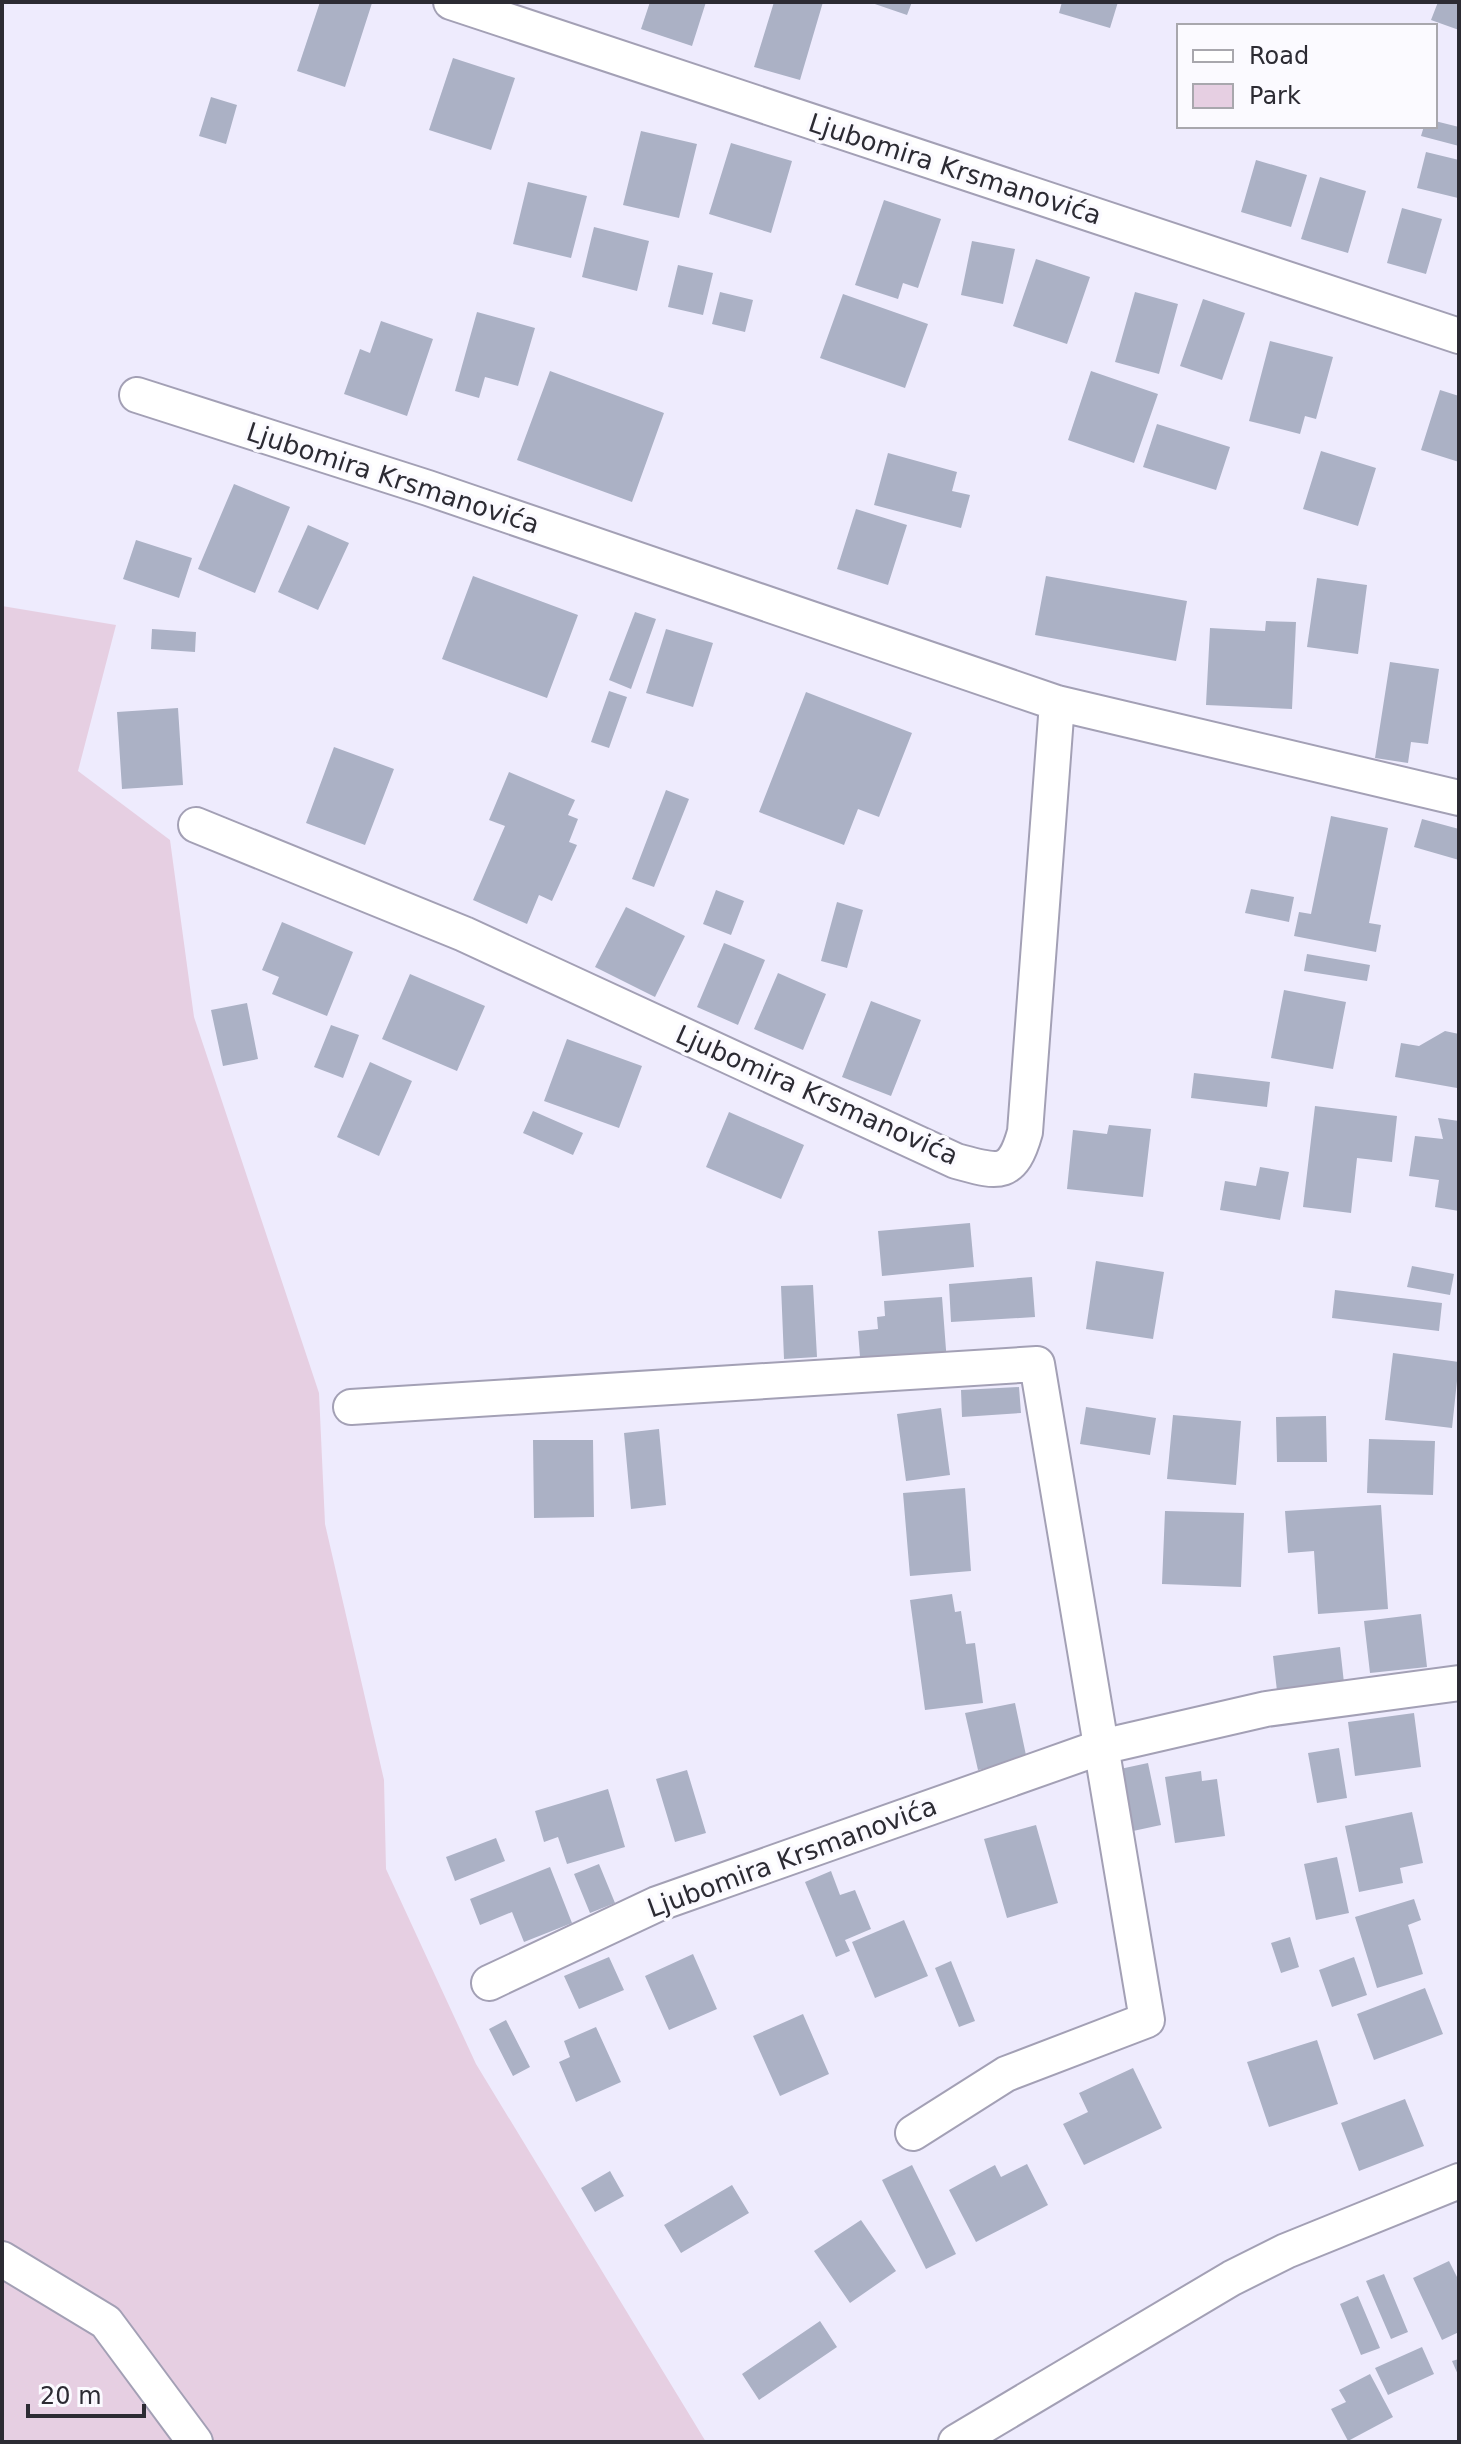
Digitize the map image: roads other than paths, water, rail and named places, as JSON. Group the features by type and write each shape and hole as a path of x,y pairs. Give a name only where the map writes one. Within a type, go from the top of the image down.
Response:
{"street":[{"name":"Ljubomira Krsmanovića","path":"451,2 1459,336"},
{"name":"Ljubomira Krsmanovića","path":"137,395 428,488 1057,703 1459,798"},
{"name":"Ljubomira Krsmanovića","path":"196,825 464,934 956,1161 997,1170 1008,1167 1019,1156 1025,1132 1057,703"},
{"path":"351,1407 1037,1364 1147,2020 1006,2074 913,2133"},
{"name":"Ljubomira Krsmanovića","path":"489,1983 657,1904 1101,1747 1266,1709 1459,1683"},
{"path":"956,2442 1232,2278 1286,2251 1459,2181"},
{"path":"2,2259 106,2322 195,2442"}]}
